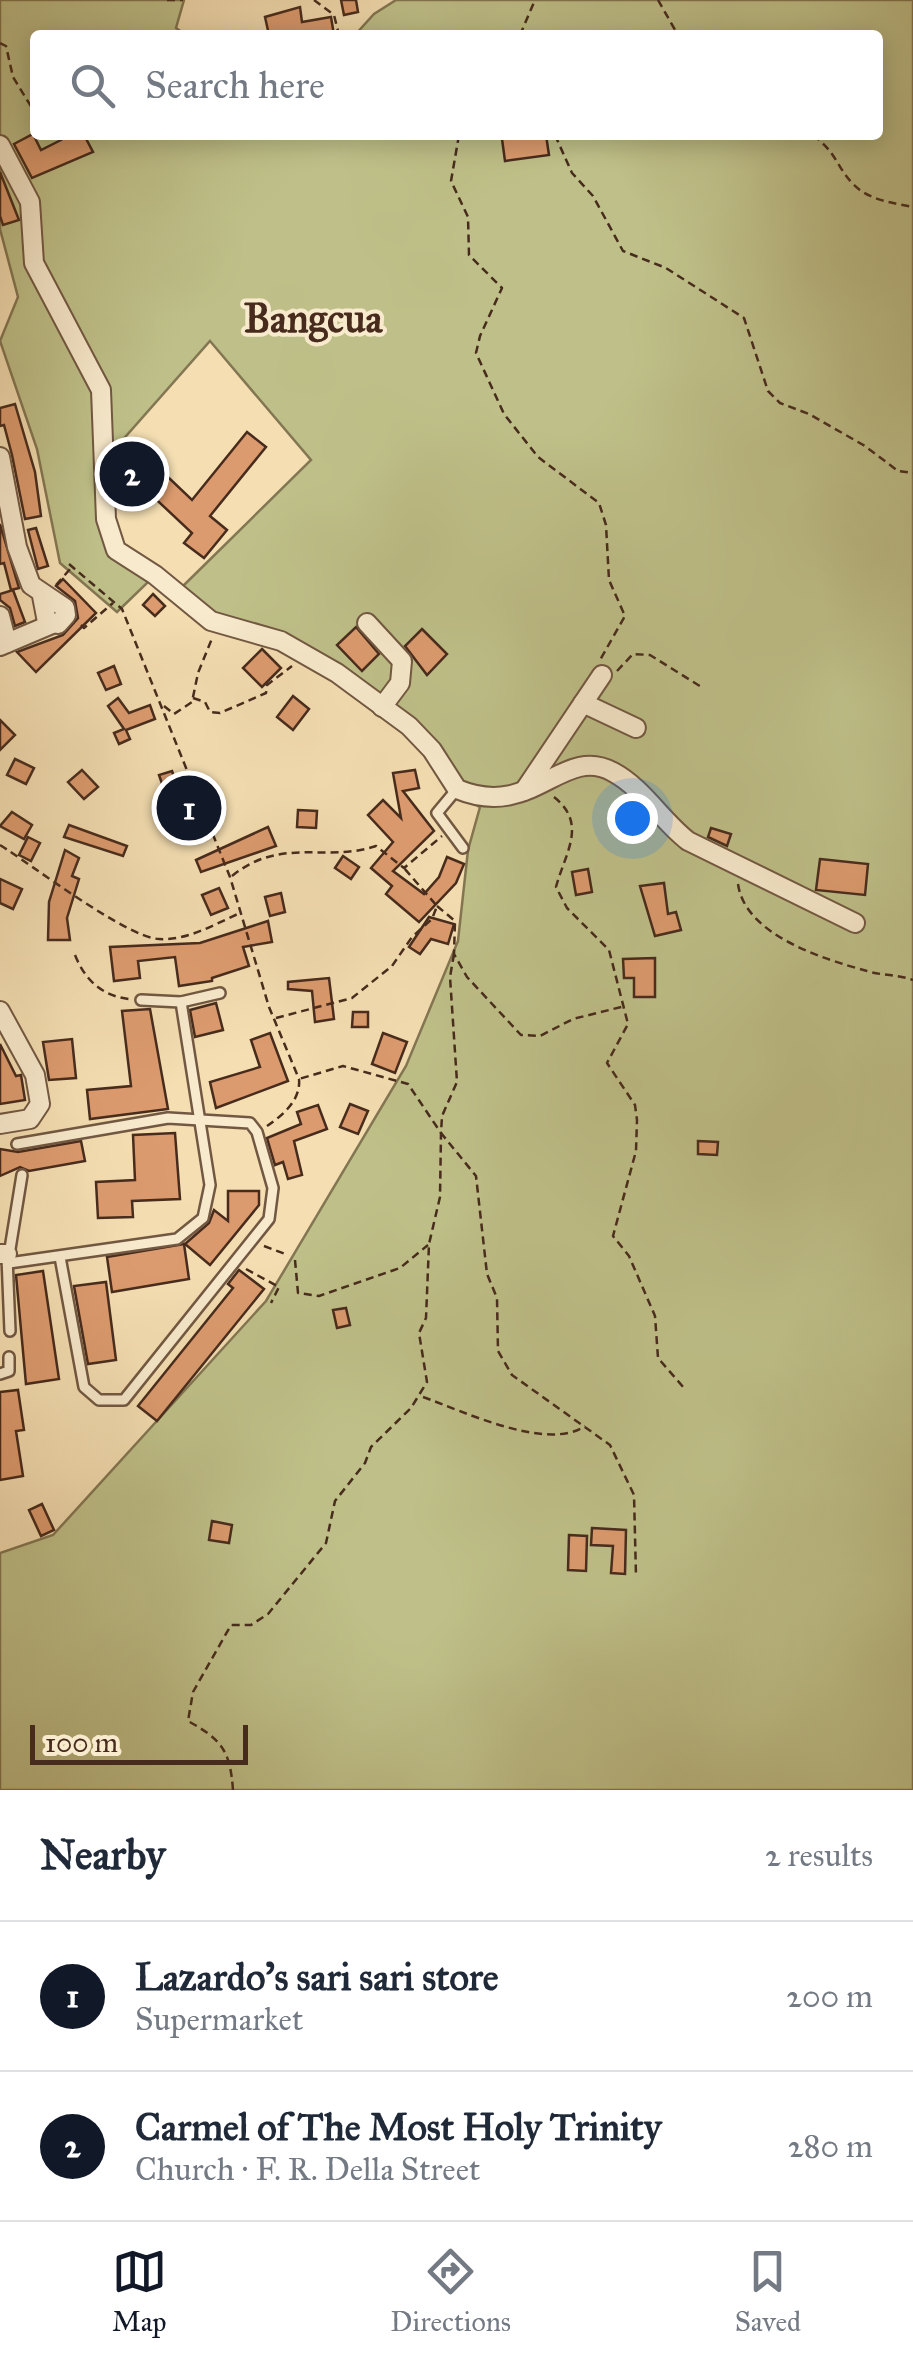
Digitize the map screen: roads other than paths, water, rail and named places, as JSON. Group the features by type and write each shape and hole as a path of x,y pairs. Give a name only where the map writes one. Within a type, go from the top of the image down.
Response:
{"street":[{"path":"0,145 30,202 34,263 100,390 106,519 112,544 122,557 155,574 217,624 256,631 307,656 382,707 432,750 458,789 496,798 521,796 577,767 600,766 638,790 664,822 688,841 855,923"},
{"path":"0,457 17,547 32,584 44,597 44,615 52,624 3,645 0,616"},
{"path":"367,623 402,661 400,683 382,707"},
{"path":"521,796 583,704 598,672"},
{"path":"583,704 636,728"},
{"path":"0,1010 35,1075 40,1104 30,1120 0,1124"}],"lane":[{"path":"458,789 437,813 447,832 463,848"},
{"path":"141,1000 182,1002 220,993"},
{"path":"5,1257 60,1257 177,1239 195,1227 211,1197 182,1002"},
{"path":"17,1144 168,1118 250,1123 257,1132 275,1199 270,1219 130,1396 107,1401 90,1395 84,1387 60,1257"},
{"path":"10,1331 5,1257 22,1176"},
{"path":"0,1374 9,1371 9,1358"}],"place":[{"name":"Carmel of The Most Holy Trinity","path":"132,474"},
{"name":"Lazardo’s sari sari store","path":"189,808"}],"district":[{"name":"Bangcua","path":"313,318"}]}
